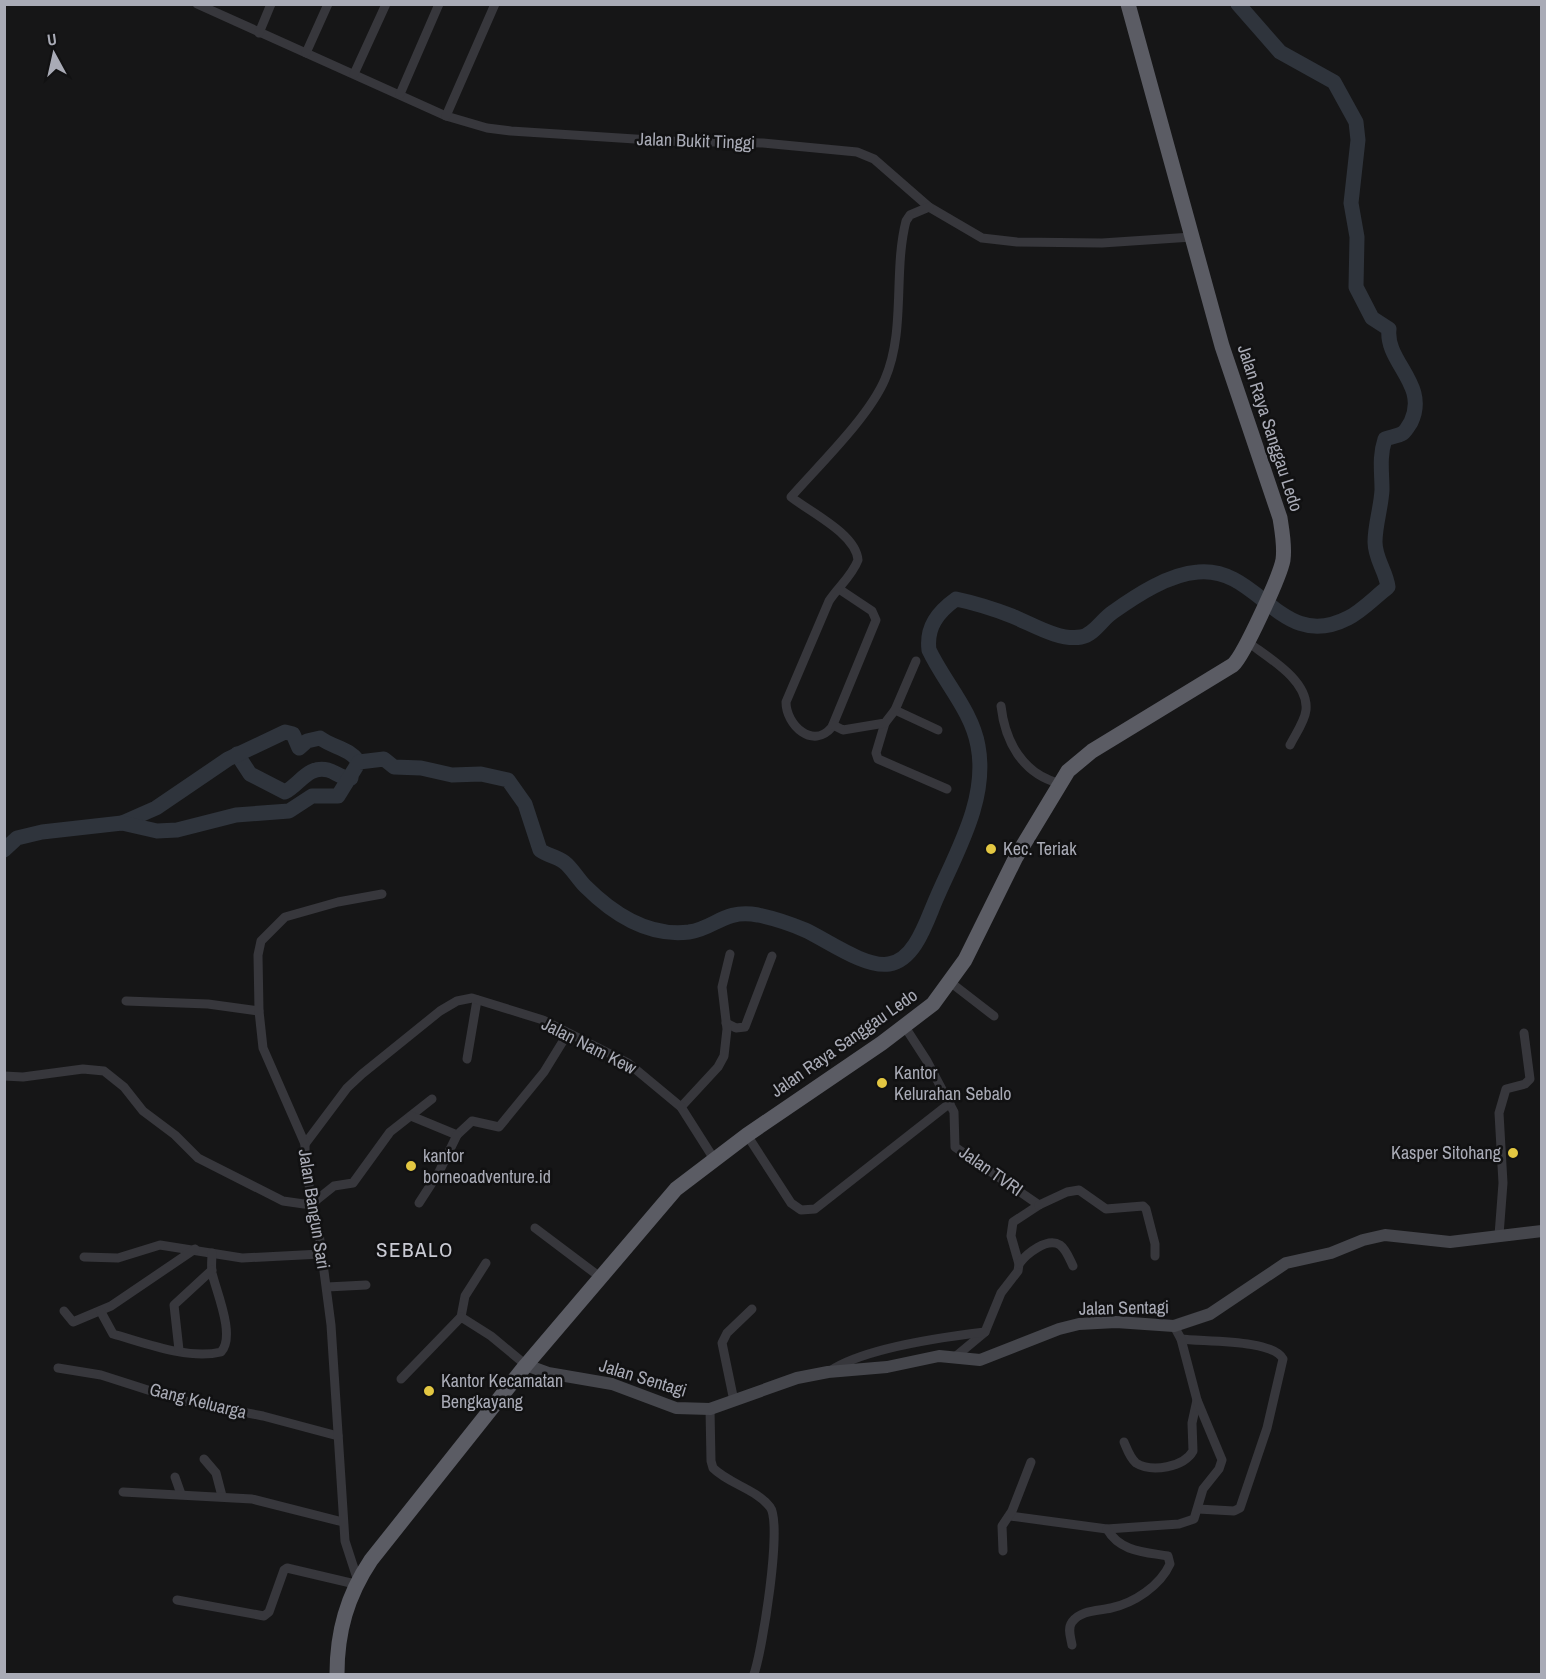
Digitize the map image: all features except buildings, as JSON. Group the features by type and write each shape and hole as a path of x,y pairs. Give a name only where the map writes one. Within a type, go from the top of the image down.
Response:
{"highway":[{"name":"Jalan Raya Sanggau Ledo","path":"337,1674 341,1627 357,1582 371,1560 526,1365 671,1194 747,1135 904,1027 933,1004 965,960 1016,857 1058,783 1068,771 1092,751 1233,665 1249,643 1284,550 1278,510 1234,385 1128,4"}],"main road":[{"name":"Jalan Sentagi","path":"526,1365 548,1373 612,1384 676,1408 710,1409 797,1378 828,1372 887,1367 931,1357 980,1360 1059,1329 1079,1324 1116,1322 1174,1326 1210,1314 1286,1263 1331,1253 1363,1239 1385,1235 1450,1242 1542,1231"}],"street":[{"name":"Jalan Bukit Tinggi","path":"197,4 210,7 259,33 447,116 487,128 521,132 850,150 874,159 928,207 972,234 990,239 1102,243 1192,237"},
{"path":"259,33 271,4"},
{"path":"306,53 328,4"},
{"path":"354,74 386,4"},
{"path":"400,94 439,4"},
{"path":"447,116 495,4"},
{"path":"839,589 872,611 876,617 833,725 824,735 809,736 795,726 786,705 823,614 839,589 857,564 856,550 844,536 791,497 864,413 886,378 898,304 903,231 910,215 928,207"},
{"path":"1249,643 1292,678 1301,691 1306,712 1290,745"},
{"path":"916,661 896,710 885,723 876,753 878,759 947,789"},
{"path":"1001,706 1004,730 1020,757 1041,777 1058,783"},
{"path":"896,710 938,730"},
{"path":"833,725 843,730 885,723"},
{"name":"Jalan Bangun Sari","path":"357,1582 348,1557 343,1522 327,1287 305,1144 263,1048 259,1011 260,944 279,922 338,902 382,894"},
{"path":"681,1107 721,1063 727,1040 722,987 730,954"},
{"path":"726,1023 736,1028 746,1027 772,956"},
{"path":"950,982 994,1016"},
{"name":"Jalan Nam Kew","path":"305,1144 347,1088 362,1074 450,1005 466,999 477,1000 543,1020 628,1062 681,1107 714,1159"},
{"path":"466,1059 477,1000"},
{"path":"126,1001 208,1004 259,1011"},
{"name":"Jalan TVRI","path":"904,1027 927,1061 950,1103 955,1115 952,1132 955,1147 1039,1205 1013,1222 1011,1236 1019,1264"},
{"path":"419,1203 439,1172 457,1135 472,1121 494,1128 502,1125 544,1072 568,1033"},
{"path":"1498,1235 1503,1183 1499,1113 1506,1089 1526,1084 1530,1079 1524,1033"},
{"path":"4,1076 23,1077 83,1069 104,1071 124,1087 143,1111 206,1164 283,1201 304,1204 314,1202 334,1186 353,1183 380,1144 432,1099"},
{"path":"747,1135 791,1203 798,1209 810,1210 840,1191 950,1103"},
{"path":"411,1116 457,1135"},
{"path":"310,1185 326,1193"},
{"path":"1039,1205 1075,1190 1083,1192 1106,1209 1145,1207 1155,1244 1155,1256"},
{"path":"535,1228 600,1277"},
{"path":"955,1357 985,1332 996,1302 1016,1275 1019,1264 1029,1252 1058,1244 1073,1266"},
{"path":"84,1257 118,1258 157,1245 249,1258 321,1254"},
{"path":"64,1311 73,1323 101,1312 195,1250"},
{"path":"101,1312 114,1334 179,1350 214,1354 224,1349 224,1315 212,1270 212,1253"},
{"path":"401,1379 461,1317 465,1296 486,1263"},
{"path":"179,1350 174,1305 212,1270"},
{"path":"327,1287 366,1285"},
{"path":"734,1401 722,1343 727,1333 752,1309"},
{"path":"461,1317 491,1336 526,1365"},
{"path":"1010,1516 1107,1529 1184,1523 1194,1520 1203,1489 1219,1469 1222,1460 1197,1400 1180,1339 1174,1326"},
{"path":"828,1372 855,1358 935,1339 985,1332"},
{"path":"1180,1339 1275,1349 1283,1359 1267,1428 1240,1508 1234,1511 1198,1509"},
{"name":"Gang Keluarga","path":"58,1368 101,1375 179,1400 262,1416 338,1436"},
{"path":"1124,1442 1131,1458 1146,1466 1159,1467 1184,1461 1193,1451 1192,1423 1197,1400"},
{"path":"710,1409 713,1468 767,1504 774,1518 772,1561 760,1656 754,1674"},
{"path":"204,1459 216,1473 222,1496"},
{"path":"1003,1551 1001,1529 1010,1516 1031,1462"},
{"path":"175,1477 182,1494"},
{"path":"123,1492 252,1499 343,1522"},
{"path":"1072,1645 1070,1629 1074,1620 1086,1612 1121,1606 1136,1599 1164,1575 1170,1564 1168,1556 1136,1551 1115,1539 1107,1529"},
{"path":"177,1600 264,1616 269,1612 284,1570 287,1568 357,1582"}],"waterway":[{"path":"4,850 17,838 42,832 122,823 157,831 177,830 236,815 289,811 312,796 338,796 359,762 384,759 394,767 421,768 452,775 481,774 508,780 525,804 540,850 558,858 570,867 585,886 607,906 646,927 674,933 689,932 736,915 758,915 805,930 869,962 889,964 898,961 913,947 925,927 969,824 979,785 980,766 975,733 964,709 929,650 931,627 944,609 956,599 977,604 1055,634 1073,638 1086,636 1109,615 1143,592 1165,581 1198,572 1219,574 1238,582 1287,617 1305,625 1325,626 1348,618 1388,587 1375,542 1382,490 1382,452 1385,439 1403,433 1411,422 1415,408 1415,396 1393,352 1389,329 1372,318 1356,287 1357,237 1351,203 1358,140 1356,122 1334,82 1280,52 1238,4"},
{"path":"122,823 156,808 228,759 285,732 293,734 299,748 307,741 320,738 351,754 359,762"},
{"path":"237,754 250,774 285,792 315,770 328,770 351,778"}],"place":[{"name":"Kec. Teriak","path":"991,849"},
{"name":"Kantor Kelurahan Sebalo","path":"882,1083"},
{"name":"Kasper Sitohang","path":"1513,1153"},
{"name":"kantor borneoadventure.id","path":"411,1166"},
{"name":"Kantor Kecamatan Bengkayang","path":"429,1391"}],"district":[{"name":"SEBALO","path":"415,1250"}]}
